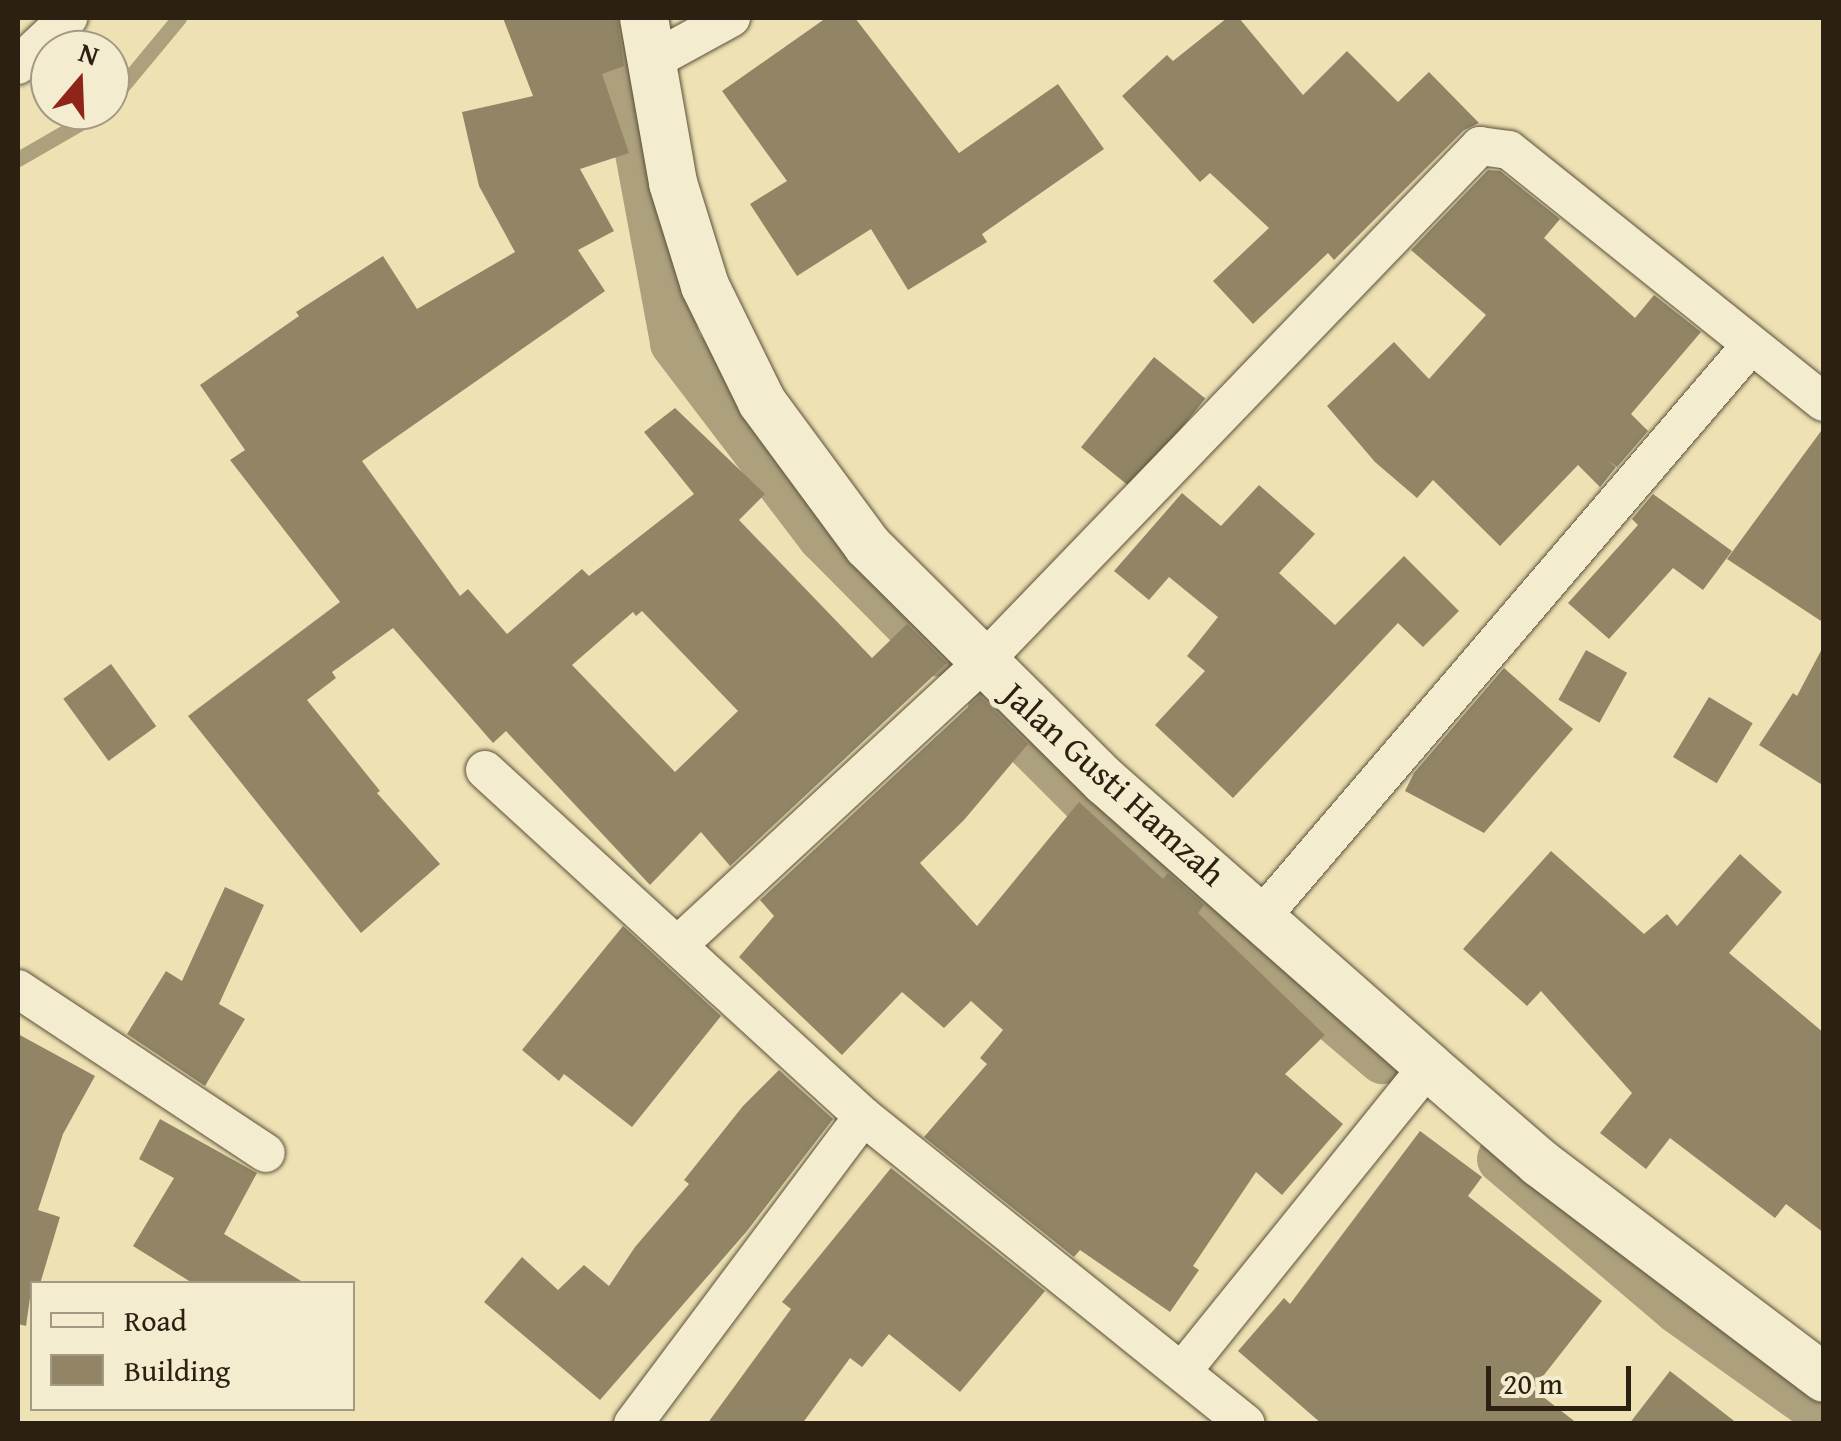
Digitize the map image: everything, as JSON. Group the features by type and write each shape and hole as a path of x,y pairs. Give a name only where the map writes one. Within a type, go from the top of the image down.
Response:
{"street":[{"path":"18,65 68,18"},
{"path":"648,39 731,18"},
{"name":"Jalan Gusti Hamzah","path":"648,39 673,183 706,286 762,402 868,546 1105,781 1428,1066 1540,1163 1824,1378"},
{"path":"678,945 982,663 1480,146 1509,150 1824,402"},
{"path":"1262,916 1751,346"},
{"path":"485,770 863,1116 1246,1424"},
{"path":"18,989 266,1153"},
{"path":"1183,1370 1428,1066"},
{"path":"633,1424 863,1116"}],"building":[{"path":"503,18 617,18 624,66 602,74 629,153 580,169 614,231 578,250 605,291 362,461 460,596 468,589 507,634 582,569 589,576 694,494 644,432 675,408 765,494 739,520 872,658 907,624 947,663 730,866 701,832 650,885 506,731 493,743 393,628 332,672 336,678 307,700 380,791 377,793 440,864 361,933 188,716 340,602 230,460 245,450 200,385 299,316 296,312 383,256 417,309 515,252 479,186 462,112 533,96","holes":["642,611 738,711 675,772 572,665 633,612 636,616"]},
{"path":"826,18 855,18 959,153 1058,84 1104,149 982,234 987,242 908,290 871,229 797,276 750,204 787,181 722,91"},
{"path":"1227,18 1239,18 1303,95 1347,51 1398,102 1429,72 1479,123 1464,130 1334,260 1328,253 1253,324 1213,281 1269,228 1210,173 1200,182 1122,96 1167,55 1173,61"},
{"path":"1488,170 1500,171 1560,219 1544,238 1635,318 1654,295 1701,332 1631,414 1648,431 1617,467 1608,461 1616,467 1600,487 1578,465 1500,546 1433,480 1417,498 1375,462 1327,406 1394,342 1429,379 1486,315 1411,250"},
{"path":"1154,357 1205,399 1132,489 1081,447"},
{"path":"1824,427 1824,623 1727,559"},
{"path":"1259,485 1315,534 1279,573 1335,625 1404,556 1459,611 1423,647 1398,623 1233,798 1155,725 1205,671 1187,656 1218,617 1169,577 1149,600 1114,571 1182,493 1221,526"},
{"path":"1653,494 1732,551 1703,590 1673,568 1609,639 1568,603 1638,525 1632,519"},
{"path":"1824,645 1824,786 1759,745 1793,693 1797,696"},
{"path":"1586,650 1627,673 1599,723 1558,700"},
{"path":"111,664 156,726 109,761 63,699"},
{"path":"1504,668 1573,729 1484,833 1405,791 1414,773"},
{"path":"980,696 1028,744 964,820 920,863 977,926 1079,802 1163,879 1168,873 1204,905 1198,913 1325,1035 1285,1074 1343,1124 1282,1195 1256,1172 1193,1266 1199,1270 1170,1312 1080,1250 1074,1257 924,1137 987,1064 980,1058 1003,1030 971,1001 944,1028 902,992 842,1055 739,957 774,916 760,900"},
{"path":"1709,697 1753,723 1717,783 1673,757"},
{"path":"1551,851 1644,934 1667,914 1677,926 1740,854 1782,892 1729,953 1824,1033 1824,1233 1786,1204 1775,1218 1670,1138 1646,1169 1600,1133 1632,1093 1541,991 1527,1006 1463,949"},
{"path":"225,887 264,905 219,1004 245,1019 205,1086 127,1034 166,971 182,981"},
{"path":"623,926 721,1016 632,1127 564,1074 559,1081 522,1050"},
{"path":"18,1034 95,1076 63,1134 38,1210 60,1217 41,1281 30,1281 26,1326 18,1324"},
{"path":"779,1070 833,1119 747,1231 600,1400 484,1302 522,1257 558,1290 584,1265 609,1286 635,1247 689,1184 684,1180 743,1106"},
{"path":"160,1119 257,1173 224,1234 301,1281 189,1281 133,1246 174,1178 139,1159"},
{"path":"1420,1131 1482,1177 1468,1196 1602,1301 1533,1389 1578,1424 1322,1424 1238,1351 1284,1298 1290,1304"},
{"path":"891,1168 1045,1291 960,1392 889,1334 862,1367 850,1358 802,1424 707,1424 791,1309 782,1302"},
{"path":"1670,1371 1738,1424 1629,1424"}],"waterway":[{"path":"130,77 179,18"},
{"path":"615,18 675,343 823,537 936,651"},
{"path":"18,159 68,130"},
{"path":"993,707 1130,844 1383,1059"},
{"path":"1502,1159 1678,1309 1824,1413"}]}
